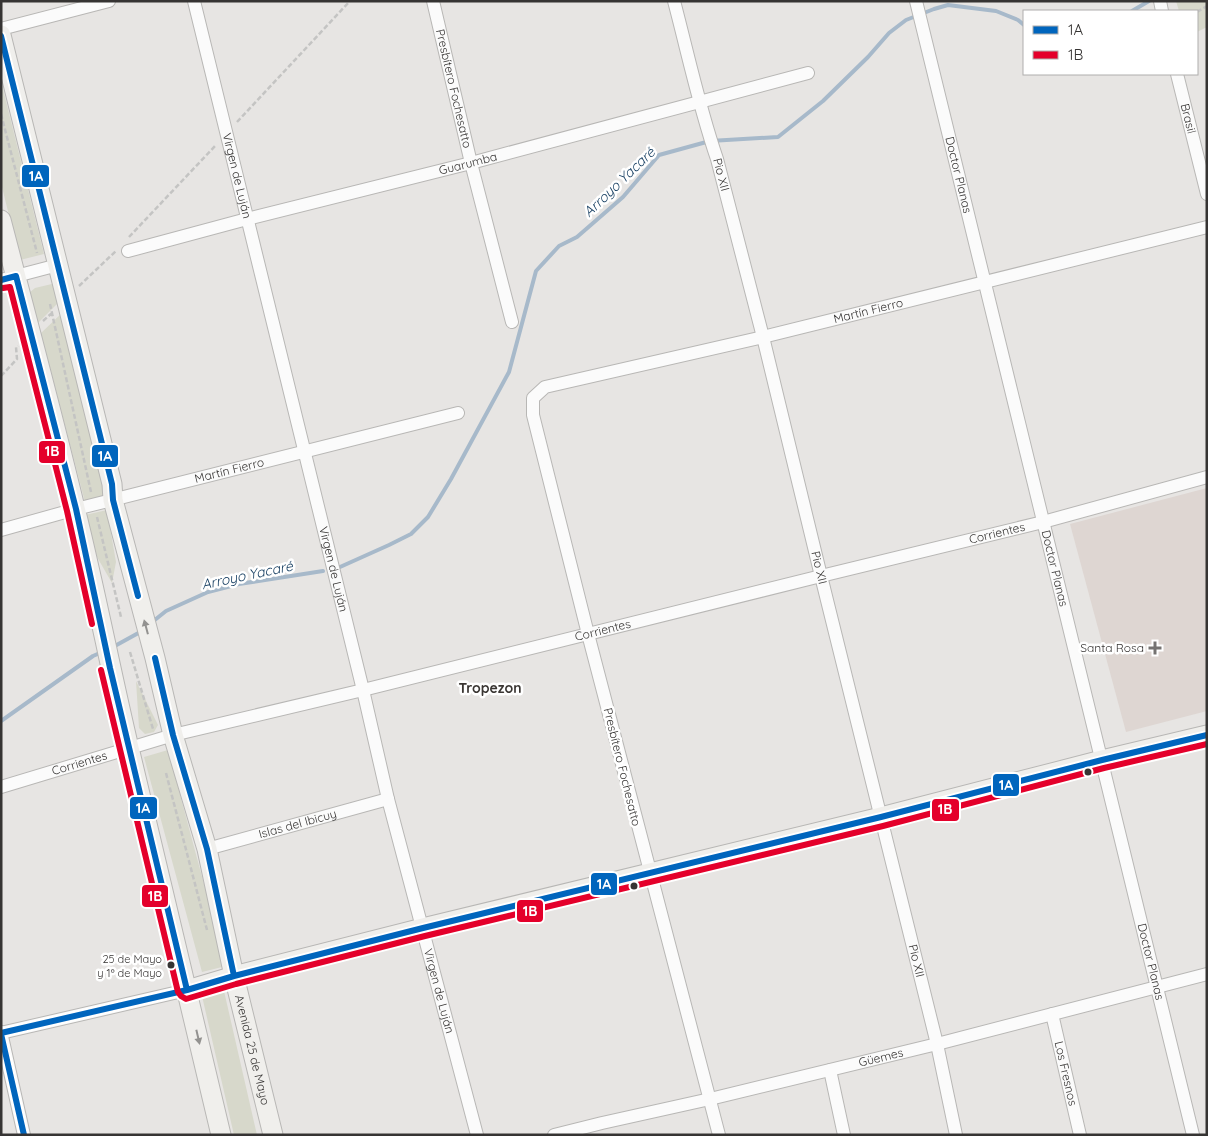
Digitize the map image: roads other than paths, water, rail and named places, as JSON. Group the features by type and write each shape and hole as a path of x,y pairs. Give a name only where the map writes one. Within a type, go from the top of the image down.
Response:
{"main road":[{"name":"Avenida 25 de Mayo","path":"1,35 57,297 112,484 113,500 155,658 165,738 207,849 234,976 273,1135"},
{"path":"1,220 9,278 31,333 85,507 94,590 110,668 221,1135"},
{"path":"187,990 234,976 422,928 881,817 1207,735"}],"street":[{"path":"1,29 108,1"},
{"name":"Virgen de Luján","path":"194,1 364,690 388,799 477,1135"},
{"name":"Presbítero Fochesatto","path":"433,1 471,163 512,322"},
{"name":"Pio XII","path":"674,1 763,337 937,1044 956,1135"},
{"name":"Doctor Planas","path":"916,4 1193,1135"},
{"name":"Guarumba","path":"125,248 471,163 808,73"},
{"name":"Brasil","path":"1177,75 1207,194"},
{"name":"Martín Fierro","path":"532,398 545,387 763,337 1207,227"},
{"path":"9,278 50,267"},
{"name":"Presbítero Fochesatto","path":"532,398 533,415 588,634 718,1135"},
{"name":"Martín Fierro","path":"1,530 458,413"},
{"name":"Corrientes","path":"1,788 165,738 1043,522 1207,477"},
{"name":"Islas del Ibicuy","path":"207,849 388,799"},
{"name":"Güemes","path":"554,1135 603,1129 710,1099 937,1044 1207,974"},
{"path":"24,1135 1,1032 187,990"},
{"name":"Los Fresnos","path":"1052,1014 1080,1135"},
{"path":"830,1070 844,1135"}],"waterway":[{"name":"Arroyo Yacaré","path":"1134,10 1149,1"},
{"name":"Arroyo Yacaré","path":"340,567 411,534 428,517 451,479 509,372 536,271 559,246 577,237 623,197 659,155 710,141 778,137 823,101 868,57 889,33 906,20 934,9 948,5 996,11 1018,20 1023,24"},
{"name":"Arroyo Yacaré","path":"151,623 166,611 208,592 239,584 323,571"},
{"name":"Arroyo Yacaré","path":"113,647 142,631"},
{"name":"Arroyo Yacaré","path":"1,721 93,656 102,652"}],"place":[{"name":"Santa Rosa","path":"1155,648"},
{"name":"25 de Mayo y 1º de Mayo","path":"171,965"}],"district":[{"name":"Tropezon","path":"490,688"}]}
